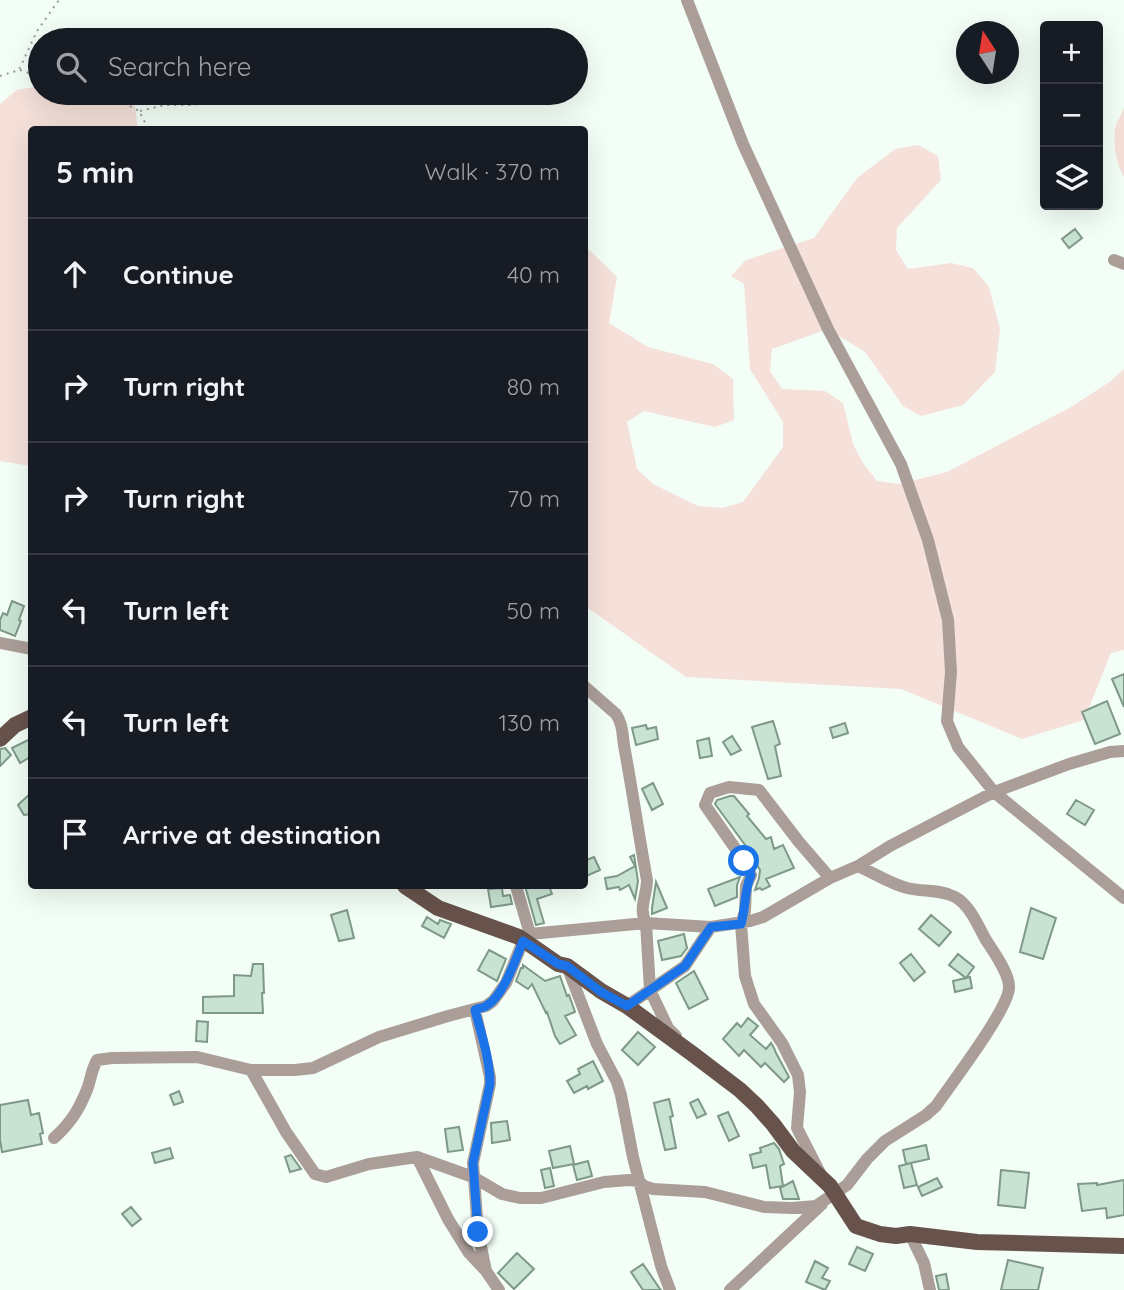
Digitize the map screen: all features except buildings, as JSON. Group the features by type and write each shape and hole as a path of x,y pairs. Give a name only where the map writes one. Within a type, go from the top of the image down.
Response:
{"main road":[{"path":"0,739 15,724 28,718"},
{"path":"410,889 438,908 524,937 558,964 567,966 601,992 627,1006 694,1055 749,1098 793,1151 832,1190 856,1226 880,1234 910,1234 977,1242 1124,1246"}],"street":[{"path":"687,0 743,144 828,329 901,464 929,540 947,620 951,672 947,721 958,747 995,792 1124,898"},
{"path":"0,643 28,648"},
{"path":"588,689 620,720 647,880 642,915 646,923 650,990 668,1028 694,1055"},
{"path":"524,937 646,923 711,927 741,924 763,917 830,878 858,866 890,846 995,792 1069,764 1110,752 1124,751"},
{"path":"830,878 759,790 729,787 710,793 705,805 751,875 746,886 745,911 741,924 745,976 750,994 754,1004 782,1043 798,1075 799,1133 821,1177 832,1190"},
{"path":"730,1290 832,1190 846,1185 867,1158 885,1141 936,1106 989,1028 1009,989 1008,978 991,948 968,909 956,897 908,888 858,866"},
{"path":"54,1138 68,1126 77,1110 97,1060 197,1057 251,1070 313,1068 379,1037 486,1006 506,982 524,937 516,889"},
{"path":"627,1006 685,966 711,927"},
{"path":"567,966 597,1044 619,1089 639,1181 670,1290"},
{"path":"584,1009 601,992"},
{"path":"475,1010 485,1047 490,1084 474,1154 473,1177 478,1232 486,1271"},
{"path":"251,1070 286,1132 314,1174 326,1177 369,1164 417,1157 473,1177 502,1194 520,1198 541,1198 604,1182 629,1180 639,1181 653,1189 705,1192 764,1207 792,1208 816,1206 832,1190"},
{"path":"417,1157 448,1219 469,1253 499,1290"},
{"path":"910,1234 925,1262 930,1290"}],"path":[{"path":"39,28 59,0"},
{"path":"19,70 28,50"},
{"path":"0,76 19,70 28,73"},
{"path":"128,105 139,111 147,126"},
{"path":"139,111 164,105 197,105"}],"shaded area":[{"path":"28,88 28,105 135,105 138,126 28,126 28,466 0,461 0,104 17,90"},
{"path":"1124,108 1124,177 1117,159 1114,138 1116,125"},
{"path":"918,145 938,156 941,180 897,228 896,250 908,269 951,263 973,268 989,287 1000,329 995,372 963,405 921,416 903,406 865,352 828,329 772,349 770,371 782,389 825,391 843,403 853,444 877,481 899,484 947,472 1071,407 1111,381 1124,369 1124,650 1111,653 1084,720 1022,739 901,689 686,677 588,608 588,249 617,277 609,323 648,347 713,364 733,379 734,420 715,427 644,411 627,422 637,469 653,484 698,506 722,508 743,502 783,447 783,422 750,369 744,284 731,276 746,260 814,238 857,178 895,149"}],"route":[{"path":"478,1232 473,1163 490,1077 475,1010 493,1000 506,982 523,941 558,964 567,966 601,992 627,1006 685,966 711,927 741,924 745,911 746,886 751,875 744,861"}]}
